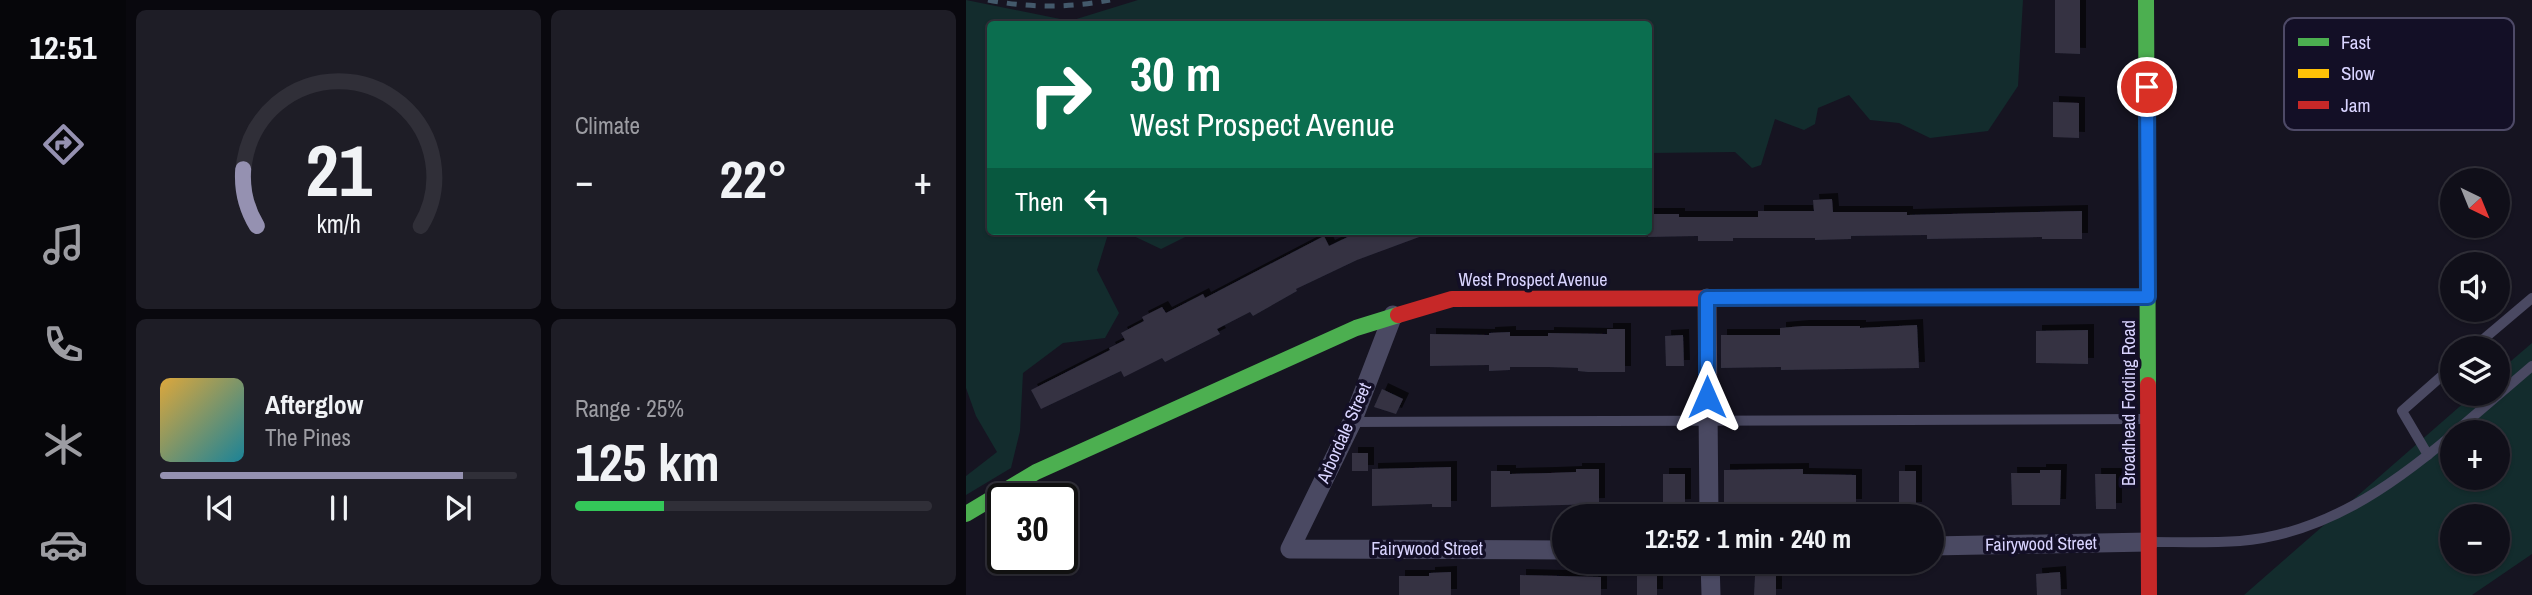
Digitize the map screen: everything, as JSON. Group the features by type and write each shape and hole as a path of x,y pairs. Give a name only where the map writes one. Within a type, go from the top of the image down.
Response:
{"street":[{"name":"Broadhead Fording Road","path":"2146,0 2149,595"},
{"name":"West Prospect Avenue","path":"966,514 1036,472 1356,328 1452,299 2148,297"},
{"path":"1707,298 1709,504"},
{"name":"Arbordale Street","path":"1290,549 1352,422 1393,315"},
{"name":"Fairywood Street","path":"1944,546 2149,542"},
{"name":"Fairywood Street","path":"1290,549 1552,550"},
{"path":"1710,574 1711,595"}],"lane":[{"path":"2487,336 2532,298"},
{"path":"2470,420 2532,366"},
{"path":"2428,455 2402,411 2440,378"},
{"path":"1352,422 2148,419"},
{"path":"2149,542 2242,541 2292,532 2336,515 2374,495 2440,445"}],"green space":[{"path":"966,0 1070,21 987,21 987,235 1108,235 1097,270 1119,313 1105,338 1063,343 1023,373 1020,431 1011,468 966,495 966,476 997,452 976,416 966,388"},
{"path":"1138,0 2023,0 2018,86 1988,131 1930,138 1899,123 1870,120 1849,95 1818,108 1815,124 1804,130 1775,119 1761,165 1752,168 1735,152 1652,153 1652,21 1070,21"},
{"path":"1131,235 1189,235 1161,249"},
{"path":"2532,343 2532,554 2510,569 2510,504 2440,504 2440,574 2503,574 2472,595 2244,595 2440,424 2440,490 2510,490 2510,420 2444,420 2460,406 2510,406 2510,362"}],"building":[{"path":"2055,0 2080,0 2080,54 2055,53"},
{"path":"2053,102 2079,103 2079,138 2053,137"},
{"path":"1832,199 1833,212 1907,212 1907,215 2082,211 2082,239 1927,239 1927,235 1698,241 1698,236 1648,237 1652,235 1652,214 1679,214 1679,217 1758,217 1758,211 1814,211 1813,200"},
{"path":"1352,235 1425,235 1357,260 1296,289 1297,291 1253,316 1250,312 1217,329 1220,334 1165,362 1162,358 1124,377 1121,371 1041,409 1031,390 1110,350 1109,348 1125,340 1121,333 1144,321 1142,317 1162,307 1166,313 1203,294 1205,298 1324,236 1329,246"},
{"path":"1917,325 1919,368 1721,368 1721,335 1780,335 1780,328 1803,326 1860,328"},
{"path":"1607,329 1625,329 1625,372 1588,372 1578,371 1578,368 1548,367 1510,367 1510,370 1489,371 1489,365 1430,366 1430,334 1489,335 1510,332 1510,336 1548,336 1548,333 1607,334"},
{"path":"2088,330 2088,364 2036,363 2036,331"},
{"path":"1683,335 1684,366 1666,366 1665,336"},
{"path":"1382,389 1403,399 1396,414 1374,407"},
{"path":"1352,453 1368,453 1368,471 1352,471"},
{"path":"1451,467 1451,507 1432,507 1432,504 1372,506 1372,469"},
{"path":"1576,469 1599,469 1599,504 1491,507 1491,471 1510,471 1510,474 1576,472"},
{"path":"1803,469 1803,474 1856,475 1856,504 1724,504 1724,470"},
{"path":"2040,470 2061,470 2060,505 2012,505 2011,473 2040,473"},
{"path":"1899,471 1916,471 1916,504 1899,504"},
{"path":"1663,474 1685,474 1685,504 1663,504"},
{"path":"2095,474 2116,474 2116,509 2096,509"},
{"path":"1451,572 1451,595 1399,595 1399,576 1429,576 1429,573"},
{"path":"2060,572 2061,595 2037,595 2036,574"},
{"path":"1637,574 1657,574 1657,595 1637,595"},
{"path":"1520,575 1601,577 1601,595 1520,595"},
{"path":"1755,576 1776,576 1776,595 1754,595"}],"railway":[{"path":"988,0 1049,6 1110,0"}],"traffic: fast":[{"path":"2146,0 2148,385"},
{"path":"966,514 1036,472 1356,328 1398,315"}],"traffic: slow":[{"path":"1860,298 2148,297"}],"traffic: jam":[{"path":"1398,315 1452,299 1860,298"},
{"path":"2148,385 2149,595"}],"route":[{"path":"1707,397 1707,298 2148,297 2147,87"}]}
